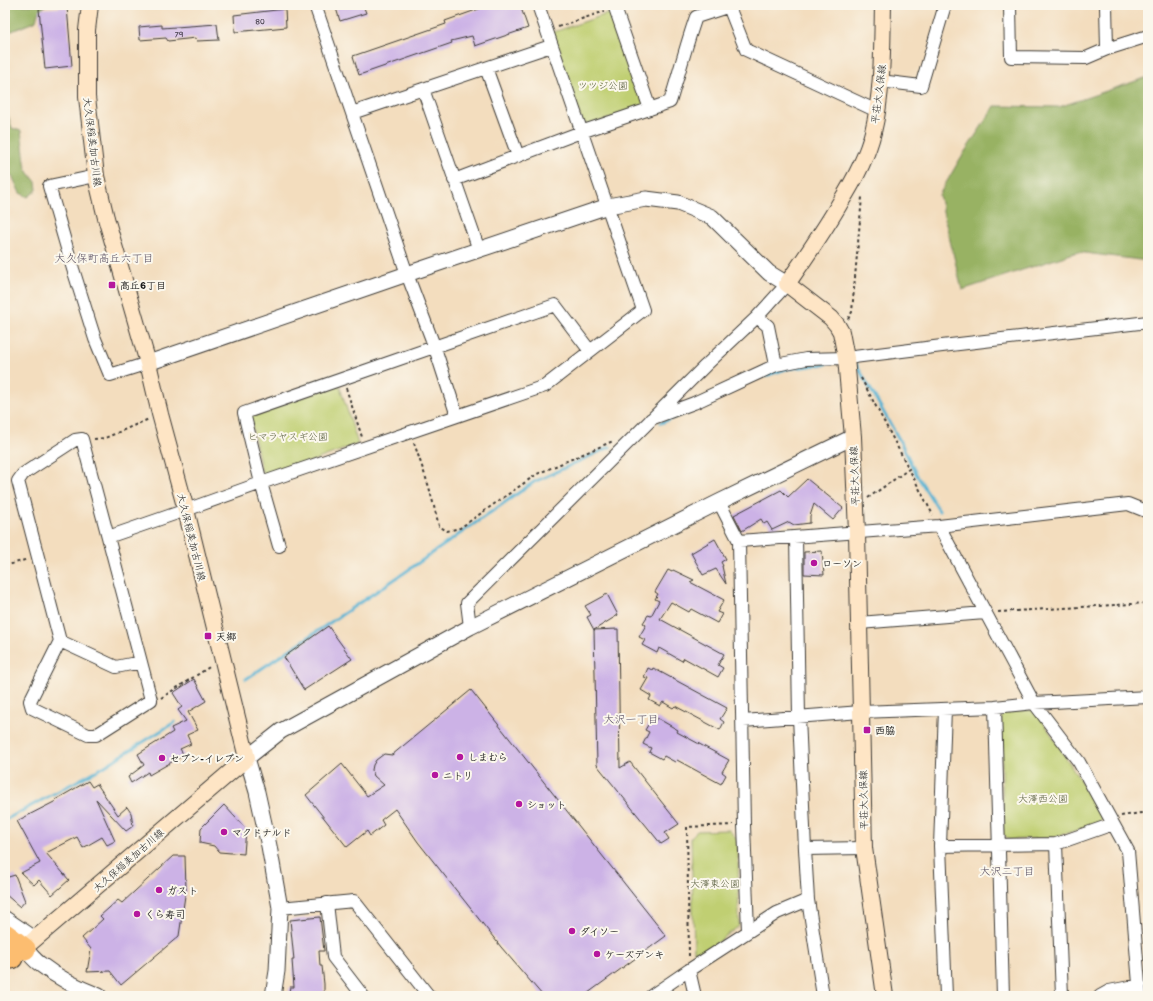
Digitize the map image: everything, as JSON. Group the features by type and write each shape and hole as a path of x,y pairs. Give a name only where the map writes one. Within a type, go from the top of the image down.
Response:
{"highway":[{"path":"5,934 17,952"}],"main road":[{"name":"大久保稲美加古川線","path":"17,952 247,758 148,363 106,218 96,176 87,97 87,30 90,5"},
{"name":"平荘大久保線","path":"883,5 882,60 877,111 873,133 852,184 824,230 787,284 831,318 837,325 841,332 846,364 853,437 857,533 864,848 885,996"}],"street":[{"path":"315,5 407,274 435,348 457,416"},
{"path":"108,537 260,483 545,386 643,310 538,5"},
{"path":"880,81 921,86 945,5"},
{"path":"1010,5 1011,57 1086,58 1106,49 1148,36"},
{"path":"1106,5 1106,49"},
{"path":"615,6 650,109"},
{"path":"454,180 581,132 670,102 681,69 688,38 696,17 731,6 746,50 877,111"},
{"path":"352,113 552,46"},
{"path":"486,68 518,156"},
{"path":"423,89 479,250"},
{"path":"96,176 49,186 95,339 110,375 608,206 646,198 678,203 712,217 769,273 787,284 757,317 467,603 470,627"},
{"path":"279,546 260,483 244,413 435,348 555,305 590,351"},
{"path":"757,317 768,326 776,365"},
{"path":"652,419 694,403 776,365 806,359 846,364 942,346 1148,322"},
{"path":"273,996 277,971 280,908 269,846 257,792 247,758 282,731 470,627 853,437"},
{"path":"82,439 151,700 96,735 88,735 32,708 30,701 60,641 18,481 23,474 75,440 82,439"},
{"path":"720,502 739,541 744,825 748,932"},
{"path":"739,541 939,526 1128,504 1148,512"},
{"path":"939,526 1034,703 1079,762 1128,851 1140,991 1108,991 1100,996"},
{"path":"796,537 799,717 805,849 808,900 823,996"},
{"path":"859,623 985,613"},
{"path":"60,641 116,666 141,662"},
{"path":"743,721 861,712 995,707 1034,703 1148,697"},
{"path":"995,707 1003,996"},
{"path":"945,709 940,846 946,996"},
{"path":"940,846 1056,844 1111,821"},
{"path":"1056,844 1062,996"},
{"path":"805,849 864,848"},
{"path":"651,996 777,913 808,900"},
{"path":"280,908 354,901 422,994"},
{"path":"327,903 333,957 363,996"},
{"path":"5,917 17,952 39,963 54,975 81,989 99,996"},
{"path":"689,970 695,996"}],"path":[{"path":"546,31 615,6"},
{"path":"841,332 852,312 862,197 852,184"},
{"path":"846,364 856,369 939,526"},
{"path":"343,379 366,447"},
{"path":"82,439 105,438 160,414"},
{"path":"411,432 429,487 439,526 447,531 460,528 537,474 618,439 627,444"},
{"path":"855,503 863,501 909,469"},
{"path":"5,566 37,556"},
{"path":"985,613 1148,603"},
{"path":"151,700 157,700 222,659"},
{"path":"1111,821 1148,812"},
{"path":"689,970 687,827 744,825"}],"green space":[{"path":"5,5 46,5 38,13 36,21 12,31 5,31"},
{"name":"ツツジ公園","path":"610,13 644,104 639,108 590,125 582,122 551,33"},
{"path":"1148,77 1148,261 1077,252 962,290 939,195 960,159 995,106 1059,107"},
{"path":"5,106 12,128 21,131 26,169 36,182 37,190 28,197 20,193 13,178 5,169"},
{"name":"ヒマラヤスギ公園","path":"339,384 358,444 267,478 262,474 250,416"},
{"name":"大澤西公園","path":"1032,710 1039,715 1103,816 1100,823 1051,838 1009,840 1003,834 1002,712"},
{"name":"大澤東公園","path":"729,830 738,840 739,926 704,953 694,951 691,837 697,831"}],"building":[{"path":"335,5 363,5 366,13 340,21"},
{"path":"490,5 520,5 528,28 475,46 472,36 451,41 452,43 359,75 353,56 446,24 445,21"},
{"path":"67,7 72,66 45,69 39,9"},
{"path":"285,9 286,27 235,32 234,15"},
{"path":"217,24 219,40 197,41 196,38 168,41 166,38 140,40 139,27 162,25 162,28"},
{"path":"807,479 843,508 833,520 814,504 810,516 810,523 794,525 789,522 772,530 767,522 764,524 761,519 742,531 734,515 781,490 788,497"},
{"path":"715,539 726,559 721,562 726,584 716,569 703,575 691,553"},
{"path":"822,551 824,575 804,574 804,552"},
{"path":"668,570 672,572 673,570 694,580 690,582 724,600 717,612 722,614 717,623 691,609 689,612 671,602 660,619 724,654 718,665 723,668 718,677 684,658 682,661 659,648 657,653 642,645 645,640 639,637 646,625 643,623 648,615 651,616 659,601 655,599 658,594 655,592"},
{"path":"607,594 618,615 594,630 587,617 591,615 585,606"},
{"path":"328,626 352,659 304,690 284,657"},
{"path":"618,629 620,768 630,762 679,824 665,833 669,839 661,844 597,765 594,630"},
{"path":"648,668 652,670 653,668 727,708 720,719 724,722 720,730 675,706 673,708 663,702 660,706 649,700 651,696 641,690 648,678 644,677"},
{"path":"194,679 206,701 188,712 198,730 187,735 191,744 180,749 184,755 149,775 148,772 131,783 128,777 144,765 138,754 173,732 171,728 186,721 178,710 182,707 173,693"},
{"path":"471,690 666,936 584,996 543,996 501,947 418,842 395,809 381,820 384,825 370,836 367,831 347,847 306,795 342,764 367,796 384,785 374,776 372,770 376,760 384,754 392,755"},
{"path":"657,718 678,730 677,732 729,760 722,772 726,775 721,784 677,760 675,762 664,756 662,759 649,752 651,748 643,744 649,732 645,730 651,720 654,722"},
{"path":"88,781 92,787 97,784 118,815 127,807 131,813 133,826 126,831 96,799 115,841 107,845 102,837 83,848 77,837 46,853 69,880 52,895 39,880 34,885 21,873 40,863 17,821 56,801 55,800"},
{"path":"224,805 246,829 244,854 219,852 214,846 200,843 201,828"},
{"path":"173,856 185,856 186,889 179,936 121,985 110,971 87,972 91,949 82,938 103,919 100,916 118,900 122,903"},
{"path":"15,875 25,901 20,907 5,894 5,878"},
{"path":"320,917 324,951 319,951 320,966 322,966 324,984 324,996 288,996 290,987 294,987 292,960 294,960 290,920"}],"waterway":[{"path":"855,362 900,441 915,472 939,511"},
{"path":"765,376 786,369 826,364"},
{"path":"661,423 691,410"},
{"path":"246,679 404,573 534,482 610,447"},
{"path":"5,820 105,766 175,722"}],"place":[{"name":"高丘6丁目","path":"112,285"},
{"name":"ローソン","path":"814,563"},
{"name":"天郷","path":"208,636"},
{"name":"西脇","path":"867,730"},
{"name":"しまむら","path":"460,757"},
{"name":"セブン-イレブン","path":"162,758"},
{"name":"ニトリ","path":"435,775"},
{"name":"ショット","path":"519,804"},
{"name":"マクドナルド","path":"224,832"},
{"name":"ガスト","path":"159,890"},
{"name":"くら寿司","path":"137,914"},
{"name":"ダイソー","path":"572,931"},
{"name":"ケーズデンキ","path":"597,954"}],"district":[{"name":"大久保町高丘六丁目","path":"104,258"},
{"name":"大沢一丁目","path":"631,719"},
{"name":"大沢二丁目","path":"1007,871"}]}
